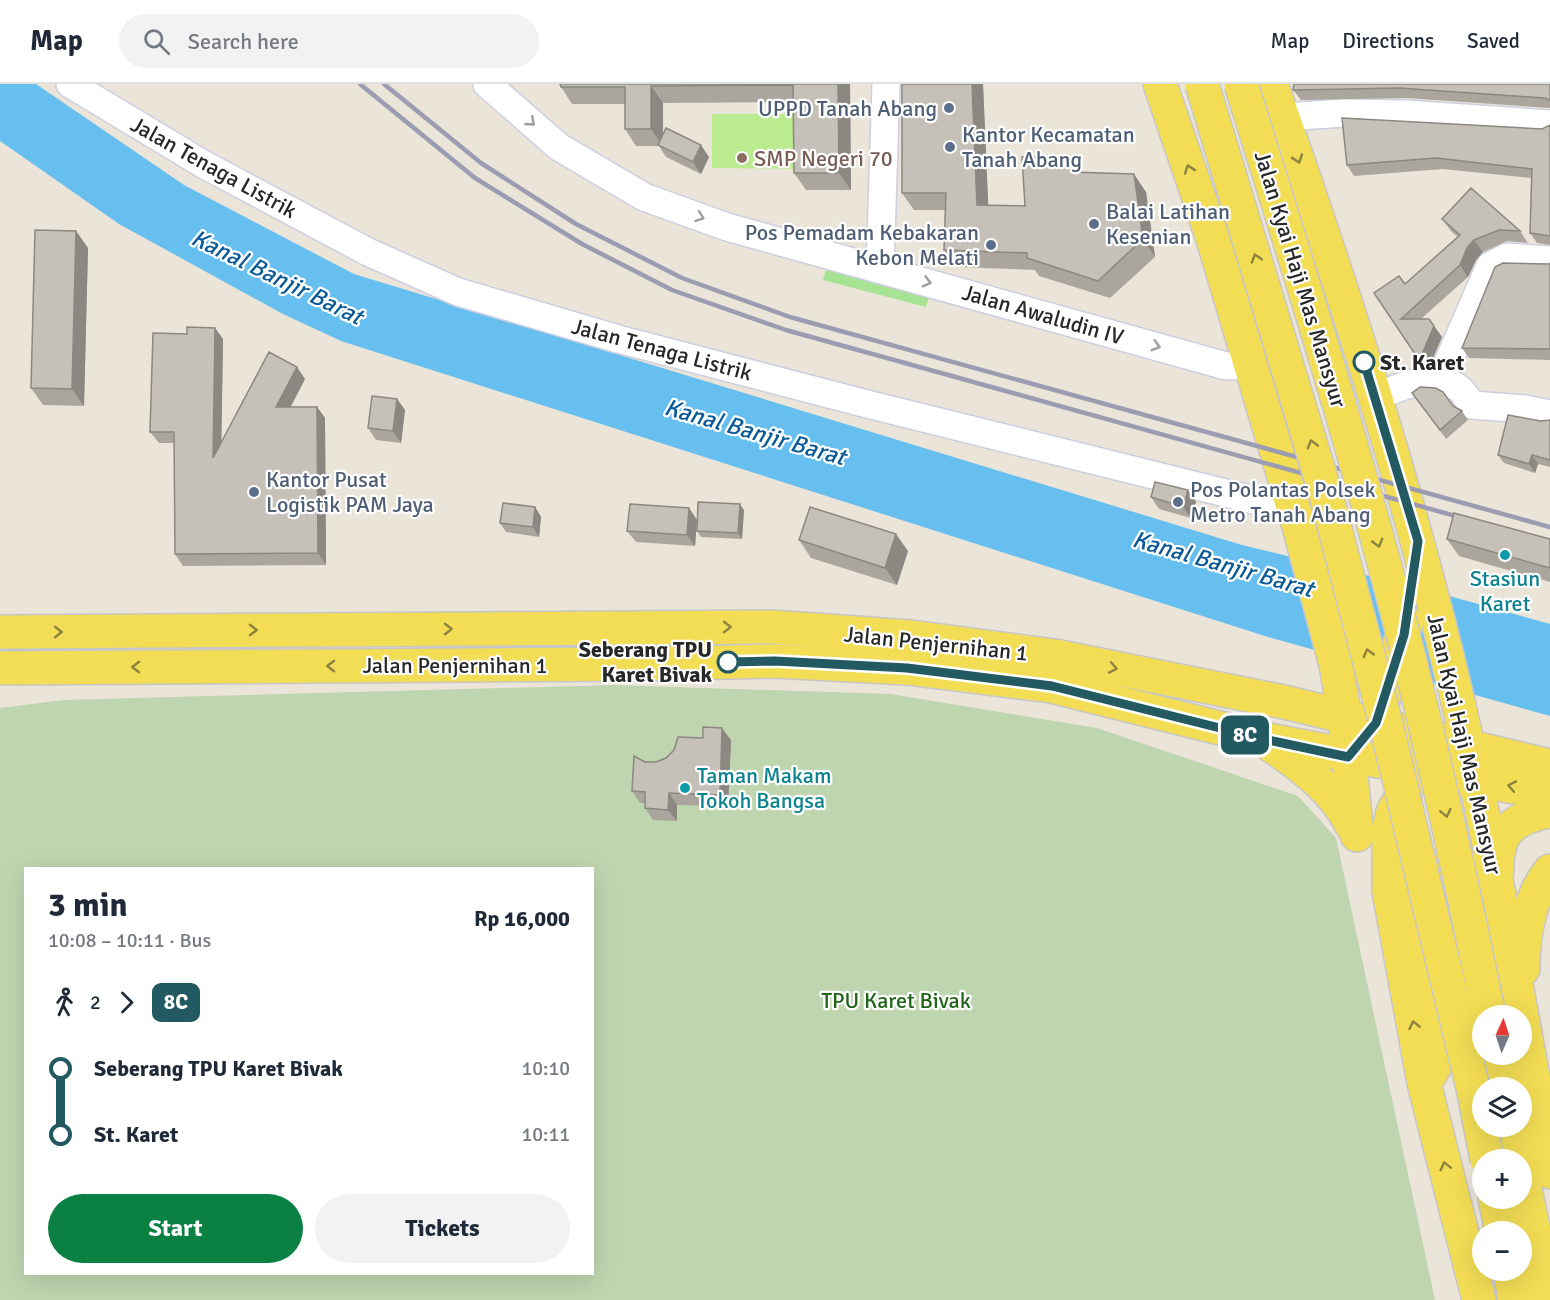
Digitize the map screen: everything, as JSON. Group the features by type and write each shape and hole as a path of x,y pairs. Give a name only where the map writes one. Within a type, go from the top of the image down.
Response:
{"main road":[{"path":"1160,84 1212,236 1297,520 1336,665 1368,712"},
{"name":"Jalan Kyai Haji Mas Mansyur","path":"1202,84 1288,363 1342,556 1384,716 1474,1092 1485,1149"},
{"name":"Jalan Kyai Haji Mas Mansyur","path":"1241,84 1317,327 1400,623 1435,764 1487,1005"},
{"name":"Jalan Kyai Haji Mas Mansyur","path":"1271,84 1336,268 1418,541 1421,584 1460,709 1458,742 1474,779 1498,888 1520,1005"},
{"path":"1250,365 1266,377 1285,382 1308,382 1327,377 1344,366 1360,348"},
{"path":"1357,835 1348,757 1404,635 1421,584"},
{"path":"636,627 637,664"},
{"path":"682,627 682,663"},
{"name":"Jalan Penjernihan 1","path":"0,633 772,627 945,641 1055,656 1284,702 1368,712 1458,742 1550,766"},
{"name":"Jalan Penjernihan 1","path":"0,668 775,661 907,668 1052,686 1264,739 1348,757 1550,794"},
{"path":"1264,739 1321,782 1345,812 1389,891"},
{"name":"Jalan Kyai Haji Mas Mansyur","path":"1458,742 1418,769 1393,812 1389,829 1389,891 1424,1083 1479,1300"},
{"path":"1498,888 1498,856 1503,836 1511,825 1550,811"},
{"path":"1424,1083 1437,1064 1440,1038 1417,919 1419,884 1433,869 1450,864 1469,869 1498,888"},
{"path":"1524,1005 1523,955 1530,910 1541,882 1550,872"},
{"name":"Jalan Kyai Haji Mas Mansyur","path":"1531,1065 1550,1172"},
{"path":"1529,1209 1548,1300"},
{"path":"1511,1281 1515,1300"}],"street":[{"name":"Jalan Tenaga Listrik","path":"70,84 214,169 368,252 458,292 618,339 1297,520"},
{"name":"Jalan Awaludin IV","path":"487,84 559,147 644,197 726,227 1226,366 1250,365"},
{"path":"880,269 886,84"},
{"path":"1283,117 1405,114 1550,124"},
{"path":"1440,381 1490,266 1507,257 1550,260"},
{"path":"1374,398 1403,387 1440,381 1458,387 1472,405 1525,409 1550,414"}],"green space":[{"path":"712,114 797,114 797,169 712,168"},
{"path":"829,260 932,288 926,307 823,280"},
{"name":"TPU Karet Bivak","path":"614,685 890,694 1097,728 1298,796 1336,838 1435,1300 0,1300 0,708 64,700"}],"water":[{"name":"Kanal Banjir Barat","path":"0,84 36,84 184,185 354,274 1242,545 1442,594 1550,624 1550,716 1268,637 341,341 283,314 119,224 0,141"}],"building":[{"path":"560,84 838,84 839,173 794,173 793,85 651,86 651,129 625,129 625,87 561,87"},
{"path":"902,84 972,84 977,205 1025,206 1022,157 1067,156 1071,172 1134,174 1143,239 1098,281 1027,258 1027,253 944,250 946,193 902,193"},
{"path":"1294,84 1550,84 1550,100 1399,88 1293,90"},
{"path":"1342,118 1542,129 1550,125 1550,236 1530,233 1532,169 1436,158 1347,165"},
{"path":"666,128 701,145 693,162 658,145"},
{"path":"1471,188 1520,231 1499,230 1474,240 1467,248 1460,265 1401,319 1429,319 1434,326 1422,354 1415,354 1374,293 1399,276 1405,284 1460,235 1442,219"},
{"path":"35,230 76,231 72,389 31,388"},
{"path":"1503,263 1550,263 1550,349 1462,348 1495,267"},
{"name":"Kantor Pusat Logistik PAM Jaya","path":"187,327 215,328 213,458 269,352 297,367 276,407 317,407 318,553 175,554 174,432 150,432 153,333 187,334"},
{"path":"1420,387 1436,388 1443,392 1453,406 1462,411 1440,430 1412,393"},
{"path":"372,396 397,399 393,431 368,428"},
{"path":"1508,415 1541,421 1550,420 1550,460 1532,455 1529,464 1498,455"},
{"path":"1155,482 1188,490 1183,507 1151,497"},
{"path":"698,502 740,504 738,533 697,531"},
{"path":"503,503 535,507 533,527 500,523"},
{"path":"630,504 689,508 687,535 627,531"},
{"path":"810,507 896,534 885,568 799,540"},
{"path":"1454,513 1550,539 1550,568 1447,539"},
{"name":"Taman Makam Tokoh Bangsa","path":"703,727 722,728 720,795 669,793 668,810 645,808 645,792 632,791 634,756 645,762 656,762 666,758 674,750 678,737 703,738"}],"railway":[{"path":"360,84 475,178 582,244 672,290 786,330 1470,520"},
{"path":"384,84 481,163 576,224 682,278 790,317 1550,527"}],"bus line":[{"name":"8C","path":"728,662 775,661 907,668 1052,686 1264,739 1348,757 1376,723 1404,635 1418,541 1364,362"}],"place":[{"name":"UPPD Tanah Abang","path":"949,108"},
{"name":"Kantor Kecamatan Tanah Abang","path":"950,147"},
{"name":"SMP Negeri 70","path":"742,158"},
{"name":"Balai Latihan Kesenian","path":"1094,224"},
{"name":"Pos Pemadam Kebakaran Kebon Melati","path":"991,245"},
{"name":"St. Karet","path":"1364,362"},
{"name":"Kantor Pusat Logistik PAM Jaya","path":"254,492"},
{"name":"Pos Polantas Polsek Metro Tanah Abang","path":"1178,502"},
{"name":"Stasiun Karet","path":"1505,555"},
{"name":"Seberang TPU Karet Bivak","path":"728,662"},
{"name":"Taman Makam Tokoh Bangsa","path":"685,788"}]}
